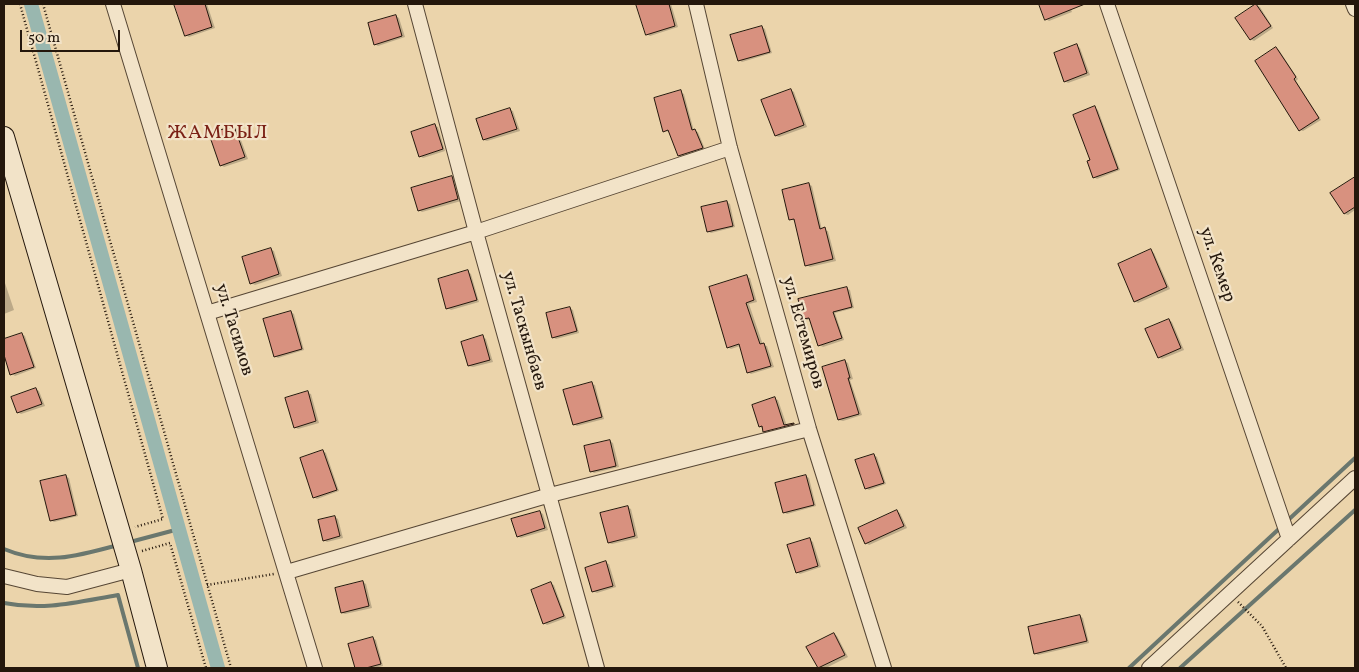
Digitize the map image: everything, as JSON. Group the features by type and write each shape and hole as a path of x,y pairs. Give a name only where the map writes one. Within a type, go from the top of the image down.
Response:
{"main road":[{"path":"4,138 120,532 157,668"}],"street":[{"name":"ул. Тасимов","path":"113,4 315,668"},
{"name":"ул. Таскынбаев","path":"415,4 597,668"},
{"name":"ул. Естемиров","path":"696,4 730,148 809,429 884,668"},
{"name":"ул. Кемер","path":"1107,4 1289,539"},
{"path":"1353,4 1355,9"},
{"path":"208,313 476,232 730,148"},
{"path":"287,572 550,495 809,429"},
{"path":"1149,668 1355,478"},
{"path":"4,576 37,584 67,586 128,563"}],"path":[{"path":"20,4 163,519 120,532"},
{"path":"43,4 231,668"},
{"path":"128,563 170,543 206,668"},
{"path":"207,585 287,572"},
{"path":"1230,594 1262,626 1286,668"}],"building":[{"path":"174,4 205,4 212,27 185,36"},
{"path":"636,4 669,4 675,26 646,35"},
{"path":"1039,4 1085,4 1045,20"},
{"path":"1256,4 1271,26 1250,40 1235,18"},
{"path":"396,15 402,36 374,45 368,23"},
{"path":"762,26 770,52 738,61 730,35"},
{"path":"1077,44 1087,73 1064,82 1054,53"},
{"path":"1276,47 1296,77 1294,79 1319,118 1299,131 1255,61"},
{"path":"791,89 804,125 775,136 761,100"},
{"path":"681,90 692,130 695,129 703,148 678,156 668,130 663,132 654,98"},
{"path":"1095,106 1118,169 1093,178 1087,161 1090,160 1073,115"},
{"path":"510,108 517,129 483,140 476,119"},
{"path":"435,124 443,149 419,157 411,132"},
{"path":"234,126 245,157 220,166 209,134"},
{"path":"452,176 458,199 418,211 411,188"},
{"path":"1355,177 1355,207 1344,214 1330,193"},
{"path":"809,183 820,229 825,227 833,259 805,266 794,219 789,220 782,190"},
{"path":"727,201 733,226 707,232 701,207"},
{"path":"271,248 279,274 250,284 242,257"},
{"path":"1151,249 1167,287 1134,302 1118,264"},
{"path":"468,270 477,300 446,309 438,279"},
{"path":"747,275 754,300 746,303 760,344 764,343 771,366 747,373 739,344 727,348 709,287"},
{"path":"847,287 852,307 833,312 842,338 818,346 809,318 803,319 798,299"},
{"path":"570,307 577,331 552,338 546,313"},
{"path":"291,311 302,349 274,357 263,319"},
{"path":"1169,319 1181,348 1158,358 1145,329"},
{"path":"22,333 34,367 10,375 4,355 4,339"},
{"path":"483,335 490,360 468,366 461,342"},
{"path":"845,360 850,378 848,378 859,414 838,420 822,367"},
{"path":"592,382 602,417 573,425 563,390"},
{"path":"36,388 42,404 17,413 11,397"},
{"path":"308,391 316,421 294,428 285,398"},
{"path":"775,397 784,425 794,424 763,432 762,426 759,427 752,405"},
{"path":"610,440 616,466 590,472 584,446"},
{"path":"323,450 337,490 313,498 300,458"},
{"path":"874,454 884,483 865,489 855,460"},
{"path":"66,475 76,515 50,521 40,481"},
{"path":"806,475 814,505 783,513 775,483"},
{"path":"628,506 635,536 608,543 600,513"},
{"path":"897,510 904,526 865,544 858,528"},
{"path":"540,511 545,528 517,537 511,519"},
{"path":"335,516 340,536 323,541 318,520"},
{"path":"810,538 818,566 796,573 787,545"},
{"path":"606,561 613,586 592,592 585,568"},
{"path":"363,581 369,606 341,613 335,588"},
{"path":"551,582 564,616 543,624 531,590"},
{"path":"1080,615 1087,641 1034,654 1028,627"},
{"path":"834,633 845,655 818,668 806,647"},
{"path":"373,637 381,664 366,668 355,668 348,644"}],"waterway":[{"path":"31,4 218,668"},
{"path":"1286,522 1355,458"},
{"path":"1180,668 1355,510"},
{"path":"1129,668 1281,527"},
{"path":"130,542 179,529"},
{"path":"4,549 33,557 61,558 118,545"},
{"path":"4,603 47,606 118,595 138,668"}],"district":[{"name":"ЖАМБЫЛ","path":"218,134"}]}
